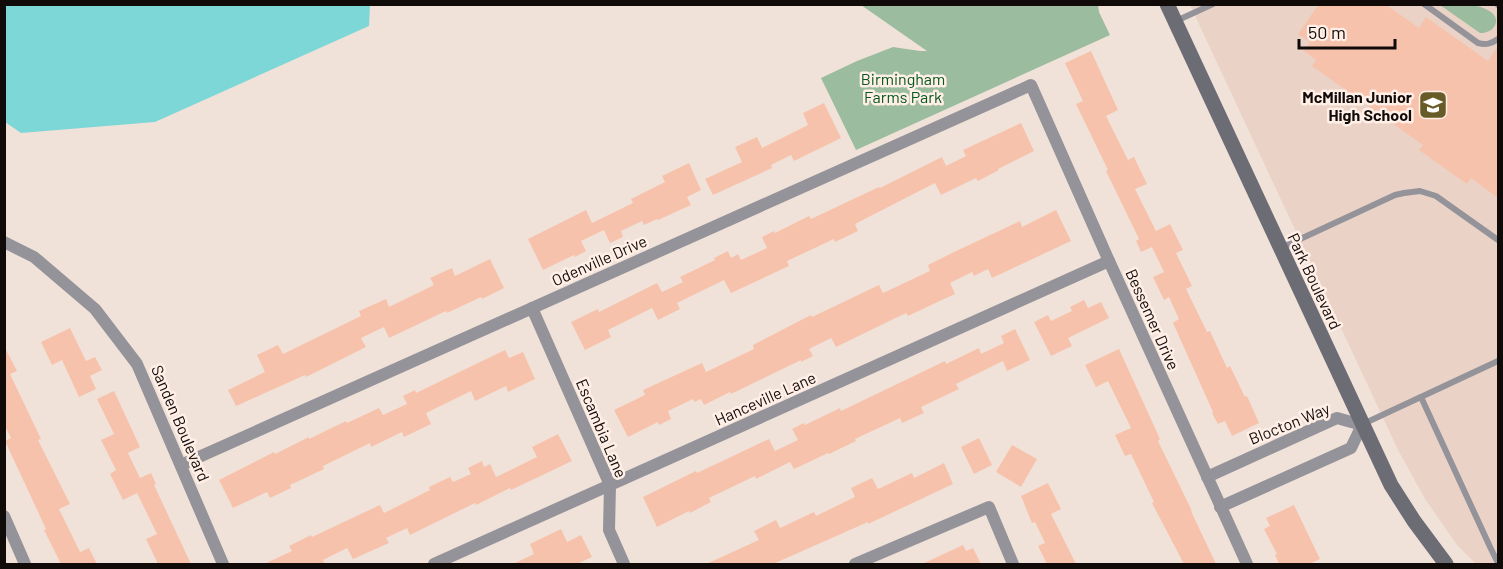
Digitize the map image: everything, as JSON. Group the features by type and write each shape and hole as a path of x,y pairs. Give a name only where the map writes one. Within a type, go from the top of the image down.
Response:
{"main road":[{"name":"Park Boulevard","path":"1167,4 1387,477 1414,521 1446,564"}],"street":[{"name":"Bessemer Drive","path":"1031,85 1247,564"},
{"name":"Odenville Drive","path":"181,465 1031,85"},
{"name":"Sanden Boulevard","path":"4,242 34,256 94,309 137,363 223,564"},
{"name":"Hanceville Lane","path":"434,564 1109,261"},
{"name":"Escambia Lane","path":"532,308 610,486 609,530 624,564"},
{"name":"Blocton Way","path":"1207,477 1336,418 1362,424"},
{"path":"1220,507 1351,448 1362,424"},
{"path":"855,564 989,507 1013,564"},
{"path":"4,516 25,564"}],"lane":[{"path":"1176,22 1213,4"},
{"path":"1424,4 1478,43 1483,45 1498,39"},
{"path":"1280,249 1395,195 1420,191 1436,196 1498,240"},
{"path":"1362,424 1498,361"},
{"path":"1421,397 1498,563"}],"shaded area":[{"path":"1190,5 1498,5 1498,564 1476,564 1457,545 1425,499 1398,450"}],"green space":[{"path":"1467,4 1480,7 1491,12 1496,23 1492,29 1480,33 1440,5"},
{"name":"Birmingham Farms Park","path":"861,5 1098,5 1110,35 856,150 821,78 893,47 927,51"}],"water":[{"path":"5,4 370,5 369,26 155,122 21,133 5,122"}],"building":[{"name":"McMillan Junior High School","path":"1319,4 1385,4 1419,28 1426,17 1488,61 1498,46 1498,198 1471,178 1467,184 1419,150 1423,145 1312,66 1316,60 1304,51 1310,42 1298,34"},
{"path":"1091,51 1118,110 1106,116 1128,160 1134,157 1147,184 1135,189 1156,231 1170,224 1183,250 1176,253 1192,286 1186,289 1207,332 1210,331 1227,368 1230,366 1245,397 1247,396 1259,423 1232,436 1225,421 1218,424 1212,413 1173,323 1179,319 1169,297 1164,300 1153,277 1164,272 1152,247 1141,252 1136,241 1139,239 1076,104 1083,101 1065,63"},
{"path":"824,103 841,138 794,161 791,155 771,165 772,168 713,195 705,179 742,162 735,147 757,137 762,148 808,125 803,113"},
{"path":"1021,123 1034,151 978,181 976,178 941,195 935,183 855,224 858,231 835,242 834,239 787,261 789,266 731,293 724,280 677,303 680,309 658,320 652,308 608,330 611,337 585,350 571,322 598,309 599,312 657,283 662,292 683,282 680,277 728,251 731,258 738,254 741,260 767,248 762,237 774,231 775,233 809,216 811,219 942,157 946,166 966,156 963,150"},
{"path":"689,163 701,190 687,197 691,205 644,225 642,221 621,231 623,237 610,243 604,230 581,241 586,251 543,270 528,239 586,210 592,223 633,203 631,199 665,182 662,176"},
{"path":"1056,210 1071,241 992,278 988,269 974,276 972,272 950,283 955,294 908,316 906,313 836,347 831,338 809,349 813,356 801,362 801,360 704,405 701,399 694,402 693,399 668,411 671,419 659,425 658,422 628,437 614,410 645,395 643,390 702,363 706,372 754,349 753,345 811,315 812,317 879,285 883,293 930,271 928,265 954,252 1020,221 1022,227"},
{"path":"490,259 504,288 447,313 446,311 389,338 384,327 361,338 366,347 306,377 305,375 236,406 228,390 265,372 257,355 278,345 283,354 361,316 359,311 386,299 389,307 434,285 430,278 452,268 455,276"},
{"path":"1084,300 1088,308 1101,302 1109,318 1068,338 1072,346 1051,356 1034,322 1048,315 1051,321 1072,311 1070,307"},
{"path":"70,328 86,361 95,357 102,370 90,376 96,389 79,397 62,360 52,365 41,342"},
{"path":"1015,329 1030,360 1007,371 1003,361 956,384 959,389 921,407 924,413 902,423 900,418 794,469 790,462 756,479 755,476 709,498 711,502 690,513 689,511 657,527 643,497 769,439 775,451 798,440 792,429 840,408 841,411 945,361 946,364 979,348 981,354 1004,343 1001,336"},
{"path":"4,346 17,371 10,374 41,439 38,440 70,504 59,509 80,552 89,548 97,564 61,564 5,441 11,438 4,424"},
{"path":"1119,349 1160,439 1158,441 1216,564 1184,564 1152,503 1154,502 1131,454 1125,456 1115,435 1131,428 1108,381 1096,387 1085,365"},
{"path":"505,350 509,358 523,352 535,379 508,392 506,386 475,401 471,391 426,413 431,424 404,437 402,432 371,447 370,443 323,466 324,469 290,485 291,488 270,498 267,492 233,508 219,480 274,452 275,454 346,421 347,423 379,408 383,415 407,404 403,396 415,390 416,393"},
{"path":"114,391 140,447 128,453 140,478 151,473 156,484 154,485 191,564 158,564 146,539 157,534 137,493 123,500 110,474 116,470 101,440 114,434 97,399"},
{"path":"558,434 572,461 511,490 510,488 476,505 475,503 410,535 407,528 386,538 389,543 353,559 347,548 323,560 325,564 264,564 292,551 289,546 380,505 384,513 430,490 429,487 450,477 453,482 471,474 468,468 482,461 484,467 490,464 496,477 537,457 532,447"},
{"path":"979,438 992,465 974,474 961,447"},
{"path":"1012,445 1037,459 1021,487 996,472"},
{"path":"944,463 953,484 868,524 868,522 773,564 706,564 759,540 754,531 776,520 780,528 814,512 816,516 855,497 851,488 872,478 878,489 912,473 914,478"},
{"path":"1048,483 1061,509 1051,514 1076,564 1047,564 1038,546 1045,543 1035,522 1032,523 1021,496"},
{"path":"1294,505 1320,559 1309,564 1279,564 1275,555 1277,554 1264,529 1270,526 1266,518"},
{"path":"561,529 567,542 581,535 592,557 577,564 513,564 534,554 530,544"},
{"path":"963,545 966,551 973,548 981,564 922,564"}],"place":[{"name":"McMillan Junior High School","path":"1433,105"}]}
